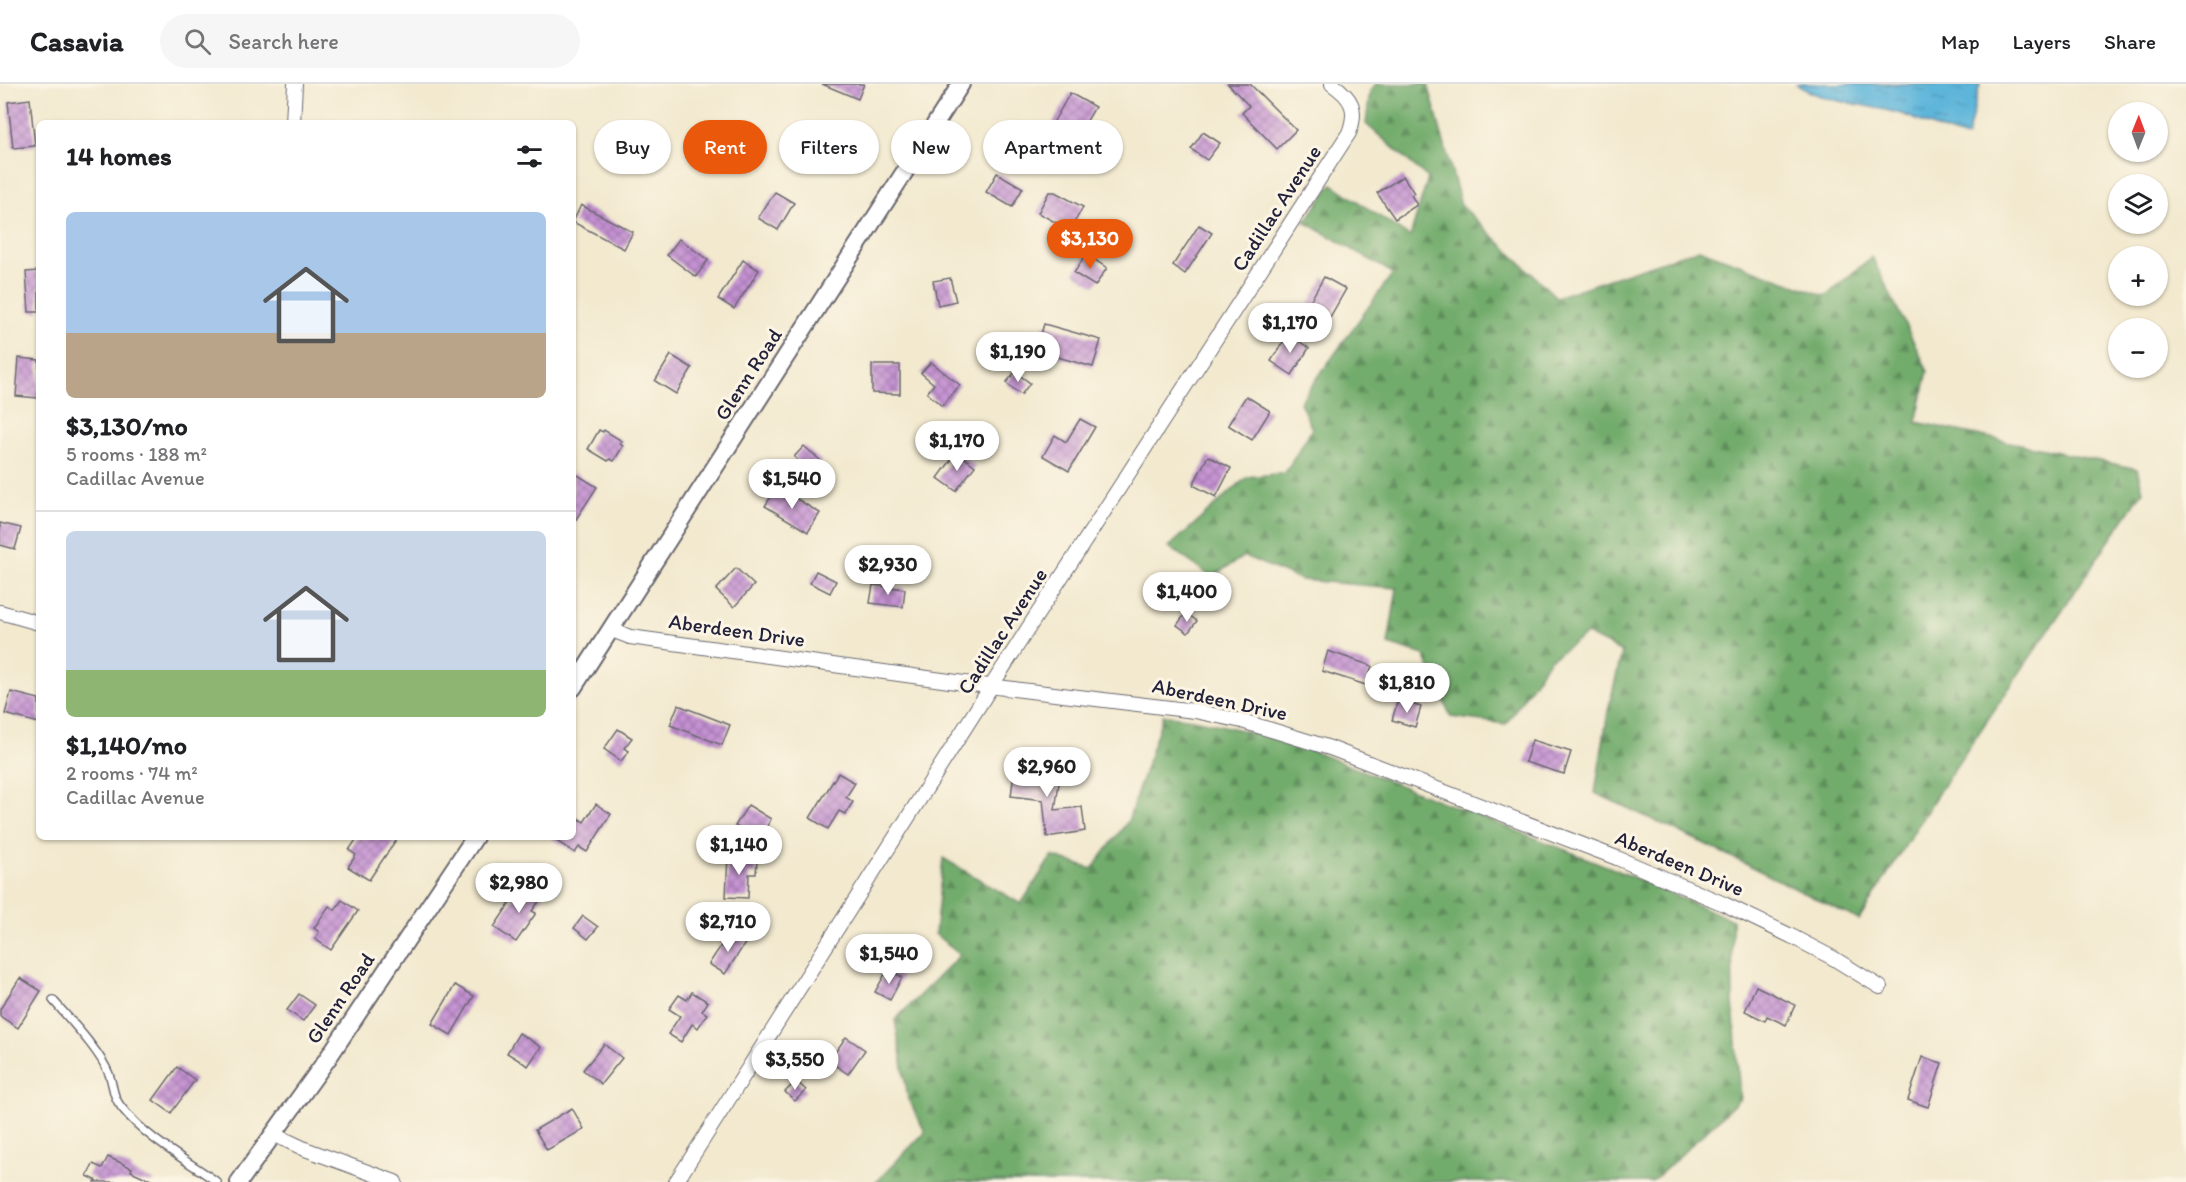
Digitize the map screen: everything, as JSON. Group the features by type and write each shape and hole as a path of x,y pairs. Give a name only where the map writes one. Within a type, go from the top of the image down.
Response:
{"street":[{"path":"293,120 295,84"},
{"name":"Glenn Road","path":"576,684 962,84"},
{"name":"Cadillac Avenue","path":"676,1182 992,686 1341,146 1353,122 1354,111 1351,101 1332,84"},
{"path":"0,612 36,622"},
{"name":"Aberdeen Drive","path":"612,630 630,636 992,686 1195,711 1242,721 1330,748 1617,858 1724,904 1833,958 1880,987"},
{"name":"Glenn Road","path":"239,1182 328,1058 473,840"},
{"path":"273,1134 305,1149 395,1182"}],"lane":[{"path":"53,1000 84,1036 105,1067 109,1074 112,1093 122,1108 174,1154 217,1182"}],"green space":[{"path":"1376,84 1428,84 1461,205 1556,297 1699,249 1825,296 1872,257 1928,371 1916,422 2137,469 2143,491 1938,793 1859,920 1595,793 1608,711 1622,652 1587,634 1549,660 1506,724 1451,717 1424,655 1388,644 1397,588 1301,580 1244,556 1212,577 1169,547 1247,477 1285,473 1312,429 1300,402 1393,273 1305,222 1332,184 1410,237 1428,178 1366,124 1370,91"},
{"path":"1163,715 1194,719 1284,740 1614,869 1732,920 1733,1001 1740,1099 1652,1182 876,1182 925,1132 908,1098 895,1020 960,955 935,934 943,858 1021,904 1052,856 1092,869 1128,821"}],"water":[{"path":"1796,84 1980,84 1967,137 1949,133 1898,113 1819,95"}],"building":[{"path":"822,84 864,84 858,99"},
{"path":"1228,84 1250,84 1296,130 1277,149 1242,113 1249,106"},
{"path":"1070,93 1095,107 1087,120 1055,120"},
{"path":"30,99 35,146 13,148 8,102"},
{"path":"1203,132 1220,143 1207,160 1191,149"},
{"path":"996,174 1023,188 1012,207 986,192"},
{"path":"1403,176 1414,193 1411,195 1417,205 1395,219 1377,193"},
{"path":"775,192 794,203 778,230 758,218"},
{"path":"1049,192 1055,192 1083,207 1070,230 1038,213"},
{"path":"581,205 633,232 624,249 576,224 576,216"},
{"path":"1199,225 1212,233 1185,274 1173,265"},
{"path":"679,239 708,260 696,277 667,255"},
{"path":"1086,254 1107,268 1095,286 1074,273"},
{"path":"743,260 759,270 734,309 718,299"},
{"path":"36,271 36,312 29,312 26,272"},
{"path":"1324,277 1346,289 1330,317 1308,305"},
{"path":"950,278 956,301 938,305 933,281"},
{"path":"1044,324 1101,340 1093,367 1036,351"},
{"path":"1288,334 1309,348 1292,375 1271,361"},
{"path":"671,355 692,368 676,394 655,381"},
{"path":"19,358 36,360 36,398 16,396"},
{"path":"931,362 960,385 942,406 927,393 934,384 921,373"},
{"path":"872,365 900,365 900,394 872,393"},
{"path":"1015,372 1030,383 1021,395 1006,383"},
{"path":"1246,396 1270,411 1252,440 1228,425"},
{"path":"1080,419 1095,427 1069,471 1043,456 1055,435 1066,442"},
{"path":"599,430 603,432 604,430 622,441 620,444 623,446 614,461 610,459 608,461 588,449"},
{"path":"804,446 821,461 812,472 794,457"},
{"path":"957,452 975,466 956,491 938,478"},
{"path":"1208,456 1231,468 1216,497 1193,485"},
{"path":"576,474 597,487 576,519"},
{"path":"777,487 820,513 808,532 765,506"},
{"path":"0,523 21,528 15,549 0,545"},
{"path":"736,568 754,585 734,607 716,590"},
{"path":"816,571 836,581 830,593 810,583"},
{"path":"873,585 905,589 903,607 870,603"},
{"path":"1186,613 1197,621 1188,633 1177,625"},
{"path":"1328,651 1372,666 1366,685 1322,671"},
{"path":"11,692 36,698 36,722 5,714"},
{"path":"1398,700 1421,707 1415,727 1392,720"},
{"path":"678,705 730,725 722,745 670,725"},
{"path":"618,729 632,738 624,748 629,751 621,761 604,749"},
{"path":"1532,740 1571,752 1564,774 1525,762"},
{"path":"1015,764 1061,770 1055,810 1082,807 1085,831 1047,837 1043,800 1011,796"},
{"path":"838,773 855,783 846,797 853,802 845,814 839,811 828,829 810,818"},
{"path":"596,804 611,814 587,852 579,847 575,853 555,840 576,840 576,817 584,822"},
{"path":"748,805 771,819 759,840 735,826"},
{"path":"356,840 396,840 369,880 348,867 356,855 349,850"},
{"path":"728,855 750,855 746,861 757,861 756,874 749,874 748,898 726,897"},
{"path":"528,886 543,896 532,911 536,913 516,942 494,927 514,897 519,900"},
{"path":"342,900 358,911 331,950 315,939 319,932 314,928 329,906 335,910"},
{"path":"583,916 598,927 588,939 574,928"},
{"path":"730,932 746,942 725,974 709,964"},
{"path":"888,969 902,977 890,1000 875,992"},
{"path":"20,978 41,991 18,1028 0,1016 0,1009"},
{"path":"455,985 474,996 451,1035 432,1024"},
{"path":"1756,986 1795,1005 1786,1025 1767,1016 1765,1021 1745,1011"},
{"path":"692,992 708,1002 702,1011 707,1014 698,1028 692,1024 681,1042 668,1034 680,1016 669,1009 679,995 687,1000"},
{"path":"299,994 315,1005 303,1021 287,1010"},
{"path":"519,1033 541,1047 528,1066 507,1053"},
{"path":"846,1037 865,1050 848,1074 829,1061"},
{"path":"604,1044 622,1058 601,1084 583,1070"},
{"path":"1922,1057 1942,1063 1928,1107 1908,1100"},
{"path":"177,1067 195,1080 171,1113 153,1100"},
{"path":"796,1081 806,1090 795,1101 785,1092"},
{"path":"572,1108 584,1129 547,1150 535,1130"},
{"path":"108,1157 155,1182 95,1182 96,1180 87,1176 93,1164 102,1168"}]}
